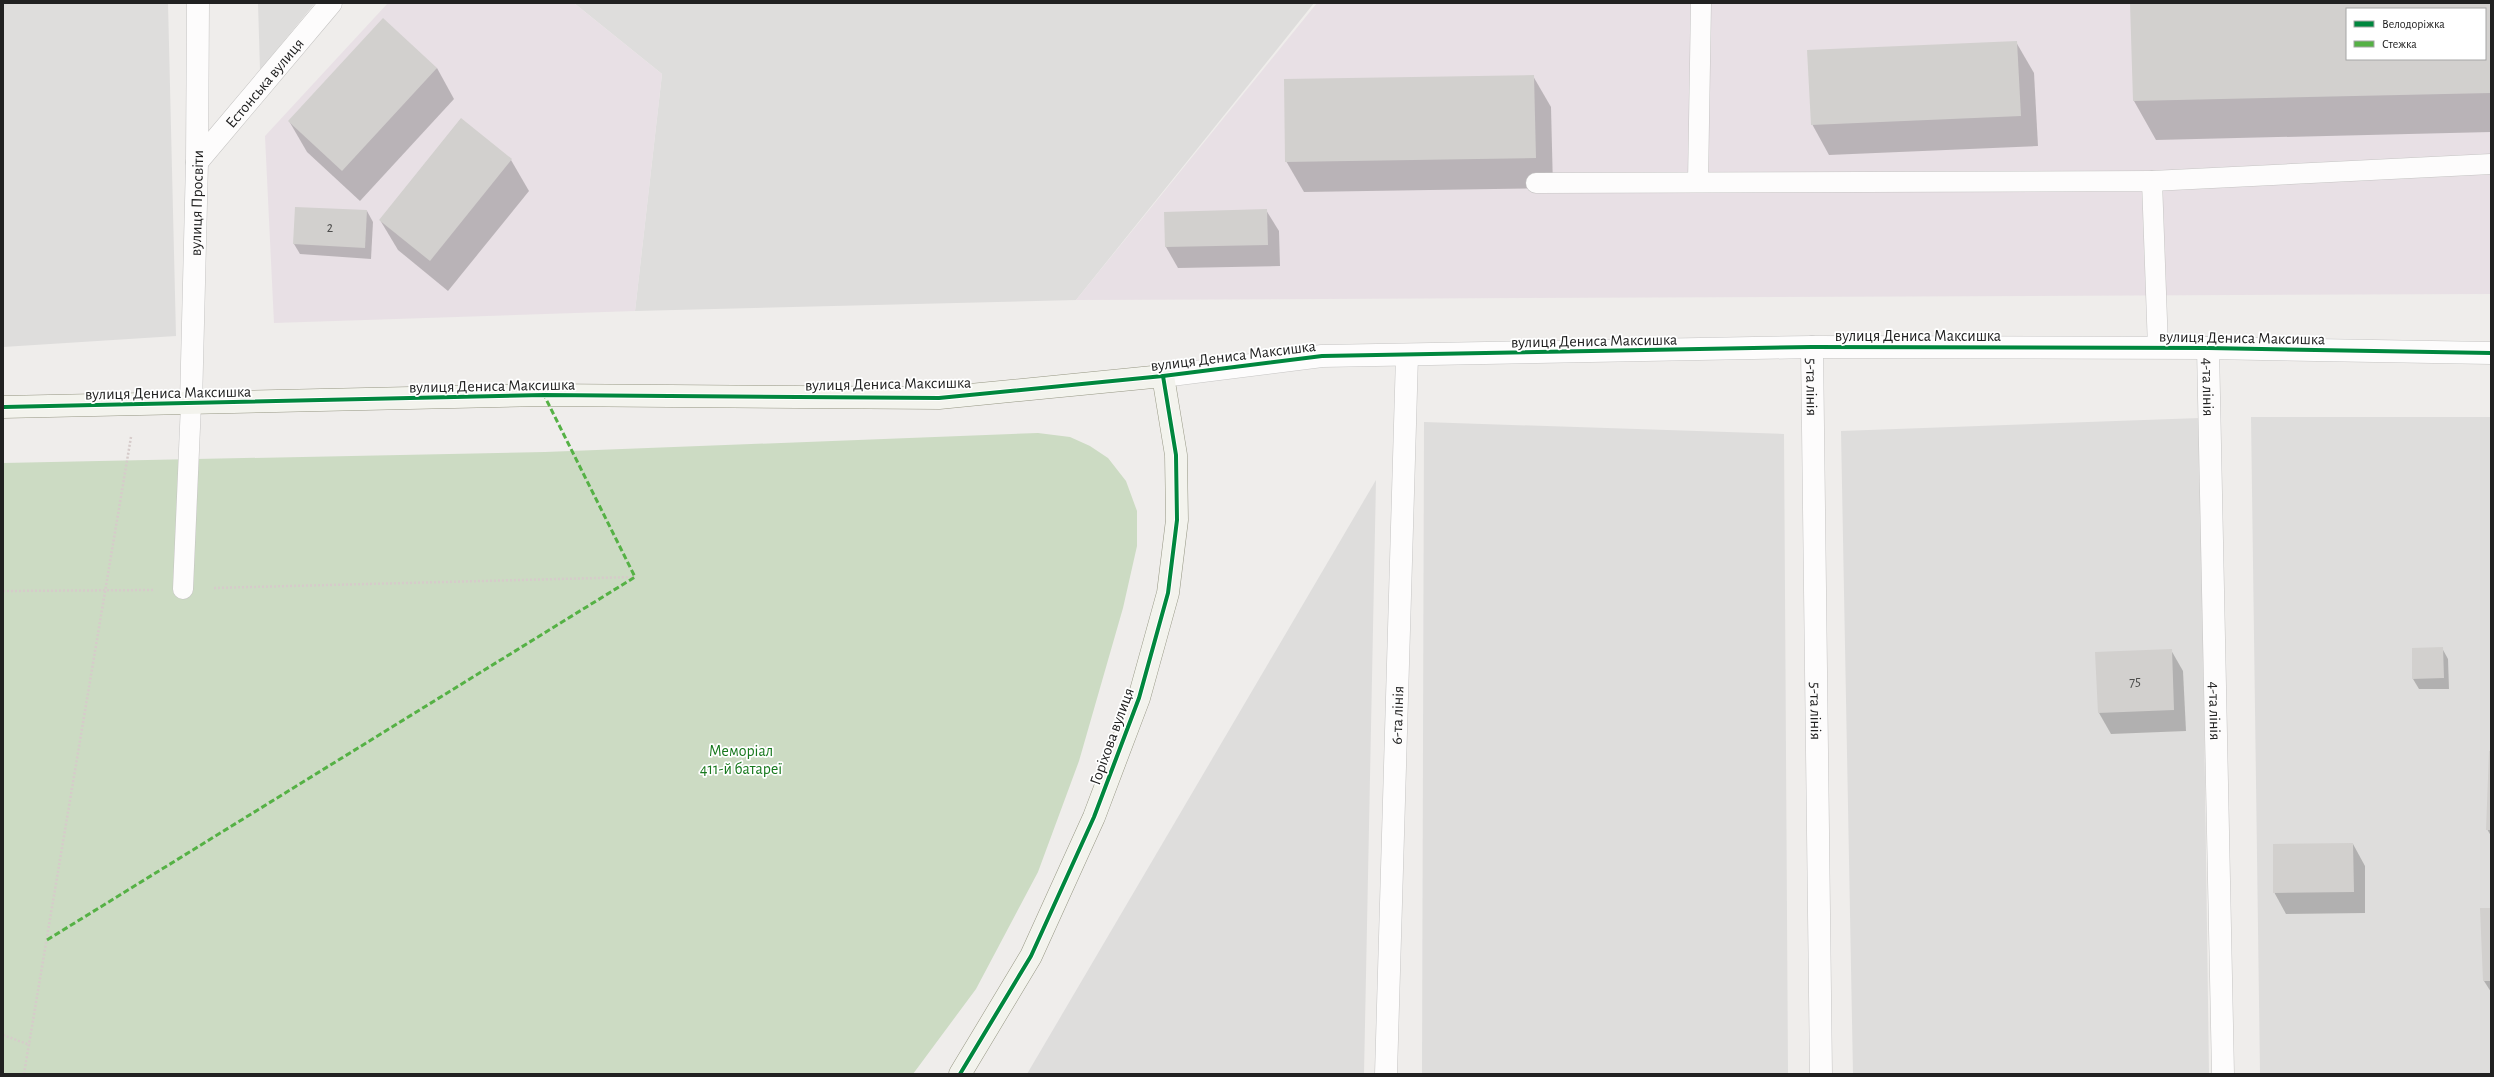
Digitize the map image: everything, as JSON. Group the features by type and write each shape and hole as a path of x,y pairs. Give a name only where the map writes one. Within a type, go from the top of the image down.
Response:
{"street":[{"name":"вулиця Просвіти","path":"191,404 197,162 198,3"},
{"name":"Естонська вулиця","path":"197,162 331,3"},
{"name":"вулиця Дениса Максишка","path":"3,407 544,395 939,398 1163,376 1322,356 1406,356 1812,347 2208,348 2491,353"},
{"name":"5-та лінія","path":"1812,347 1821,1074"},
{"name":"4-та лінія","path":"2208,348 2223,1074"},
{"name":"6-та лінія","path":"1386,1074 1406,356"},
{"name":"Горіхова вулиця","path":"960,1074 1031,956 1094,817 1139,698 1168,593 1177,520 1176,455 1163,376"}],"lane":[{"path":"1698,182 1701,3"},
{"path":"1536,183 2152,181 2491,164"},
{"path":"2152,181 2158,348"},
{"path":"183,589 191,404"}],"path":[{"path":"24,1074 137,405"},
{"path":"3,591 106,591 635,577"},
{"path":"3,1035 30,1045"}],"shaded area":[{"path":"3,3 168,3 176,336 3,347"},
{"path":"258,3 315,3 260,70"},
{"path":"388,3 574,3 662,74 635,311 274,323 265,136"},
{"path":"574,3 1314,3 1076,300 635,311 662,74"},
{"path":"1317,3 2491,3 2491,294 1076,300"},
{"path":"2251,417 2491,417 2491,1074 2260,1074"},
{"path":"2200,418 2209,1074 1853,1074 1841,431"},
{"path":"1424,422 1784,434 1788,1074 1422,1074"},
{"path":"1376,480 1364,1074 1027,1074"}],"green space":[{"name":"Меморіал 411-й батареї","path":"1038,433 1070,437 1090,446 1108,458 1126,481 1137,511 1137,546 1123,608 1079,761 1038,872 976,989 913,1074 3,1074 3,463 545,452"}],"building":[{"path":"2130,3 2491,3 2491,93 2133,101"},
{"path":"383,18 437,68 342,171 288,121"},
{"path":"2017,41 2021,116 1811,125 1807,50"},
{"path":"1534,75 1536,158 1285,162 1284,79"},
{"path":"461,118 512,159 430,261 379,220"},
{"path":"295,207 367,210 365,248 293,244"},
{"path":"1267,209 1268,245 1165,247 1164,212"},
{"path":"2443,647 2444,678 2412,679 2412,648"},
{"path":"2172,649 2174,710 2098,713 2095,652"},
{"path":"2489,751 2491,751 2491,830 2486,830"},
{"path":"2353,843 2354,892 2273,893 2273,844"},
{"path":"2480,908 2491,908 2491,981 2483,981"}],"marked path":[{"path":"47,940 635,577 544,395"}],"cycle path":[{"path":"3,407 544,395 939,398 1163,376 1322,356 1812,347 2208,348 2491,353"},
{"path":"960,1074 1031,956 1094,817 1139,698 1168,593 1177,520 1176,455 1163,376"}]}
